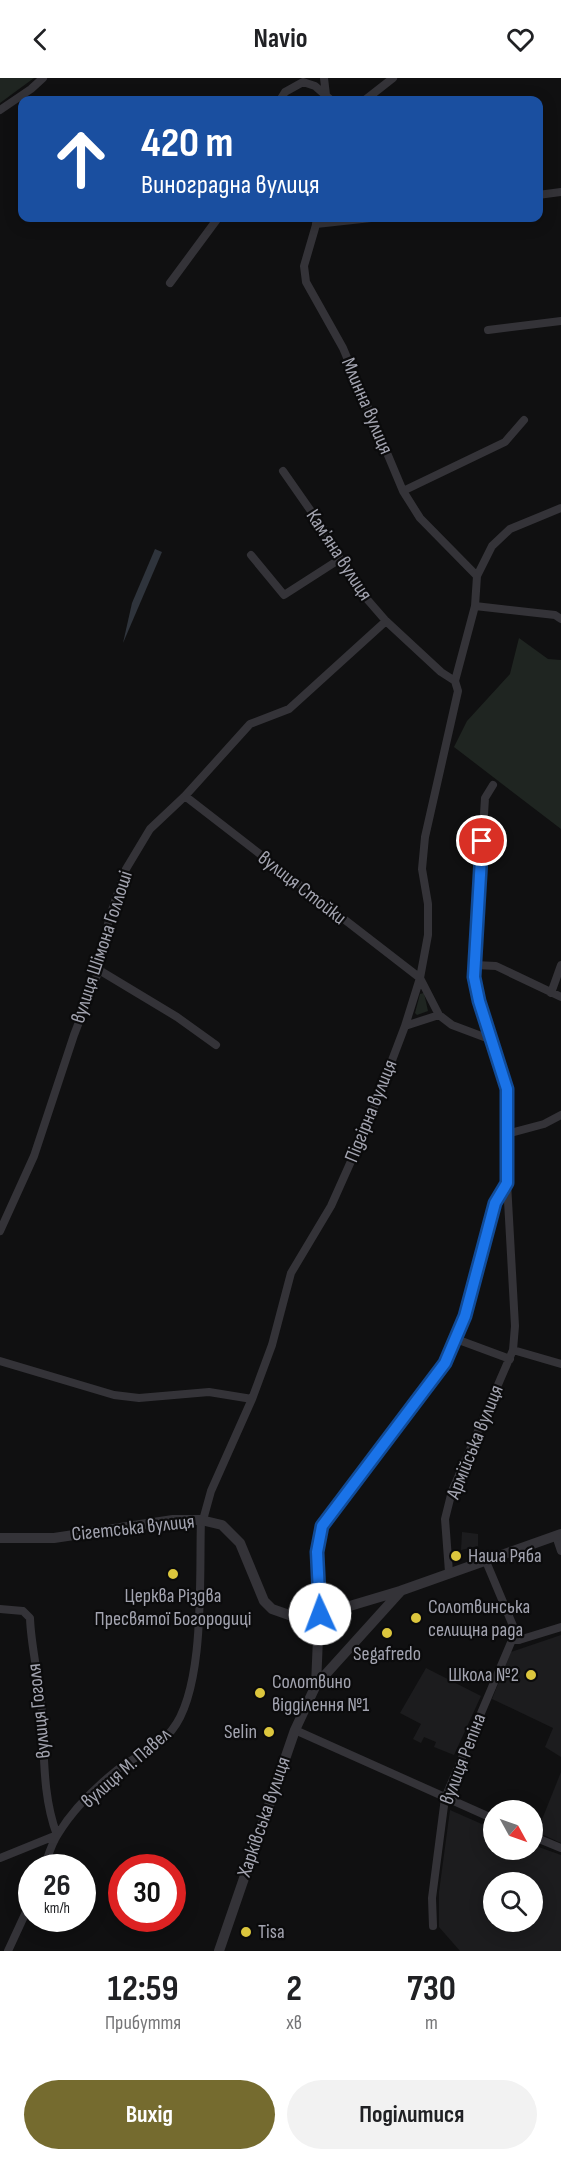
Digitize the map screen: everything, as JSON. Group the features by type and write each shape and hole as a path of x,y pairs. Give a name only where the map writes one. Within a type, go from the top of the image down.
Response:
{"street":[{"path":"19,96 43,78"},
{"path":"324,78 328,96"},
{"path":"370,96 393,78"},
{"path":"282,96 285,92 303,82 315,86 327,96"},
{"path":"0,110 18,97"},
{"path":"543,194 561,192"},
{"path":"170,283 215,222"},
{"name":"Млинна вулиця","path":"317,222 304,266 306,282 343,348 403,491 420,518 477,576"},
{"path":"488,330 561,321"},
{"path":"403,491 505,442 524,420"},
{"name":"Камʼяна вулиця","path":"283,471 327,534 353,583 386,621 441,672 455,681"},
{"path":"477,576 492,546 510,529 561,508"},
{"path":"251,555 284,595 340,559"},
{"name":"Підгірна вулиця","path":"202,1520 210,1491 252,1399 272,1345 291,1273 331,1206 369,1120 405,1026 420,978 428,935 428,904 422,868 425,837 458,691 455,681 475,606 477,576"},
{"path":"475,606 555,615 561,619"},
{"name":"вулиця Шімона Голлоші","path":"0,1231 33,1156 74,1035 99,970 109,919 126,869 150,830 185,796 250,724 289,709 386,621"},
{"name":"Армійська вулиця","path":"449,1572 445,1519 452,1491 510,1359 515,1326 507,1183 507,1089 479,1001 474,977 485,798 493,785"},
{"name":"вулиця Стойки","path":"185,796 420,978"},
{"path":"475,965 496,966 561,997"},
{"path":"552,993 561,965"},
{"path":"99,970 177,1017 216,1046"},
{"path":"420,978 439,1015 452,1025 492,1040"},
{"path":"405,1026 439,1015"},
{"path":"507,1134 544,1124 561,1115"},
{"path":"320,1614 317,1552 322,1526 445,1363 456,1339 495,1203 507,1183"},
{"path":"456,1339 510,1359"},
{"path":"513,1350 561,1364"},
{"path":"0,1361 123,1396 139,1398 209,1392 252,1399"},
{"name":"Сігетська вулиця","path":"0,1538 54,1538 136,1524 202,1520 222,1525 236,1537 264,1600 272,1609 292,1616 320,1614 400,1592 485,1559 559,1535"},
{"name":"вулиця М. Павел","path":"50,1854 57,1835 72,1815 117,1770 158,1744 172,1731 181,1716 198,1639 202,1520"},
{"path":"559,1535 561,1551"},
{"path":"485,1559 519,1640 561,1627"},
{"name":"Харківська вулиця","path":"219,1951 295,1730 316,1684 400,1592"},
{"name":"вулиця Гоголя","path":"0,1609 22,1611 30,1618 50,1817 57,1835"},
{"name":"Харківська вулиця","path":"316,1684 320,1614"},
{"name":"вулиця Репіна","path":"433,1926 432,1898 445,1798 512,1640 519,1640"},
{"path":"295,1730 483,1814"},
{"path":"0,1858 57,1835"},
{"path":"543,1841 561,1848"},
{"path":"8,1951 18,1929"}],"shaded area":[{"path":"0,78 34,78 0,103"},
{"path":"155,549 162,552 123,643 132,603"},
{"path":"519,638 548,659 561,660 561,829 454,747 467,721 510,674"},
{"path":"424,993 428,1011 417,1015 415,1013 420,994"},
{"path":"462,1532 478,1534 478,1546 461,1550"},
{"name":"Школа №2","path":"561,1635 561,1757 545,1747 553,1728 492,1699 511,1652"},
{"path":"426,1668 481,1696 454,1755 434,1747 436,1742 424,1737 421,1743 413,1739 421,1724 400,1713"},
{"path":"561,1772 561,1843 543,1835 543,1817"},
{"path":"450,1810 483,1825 483,1860 543,1860 543,1849 561,1855 561,1951 460,1951 439,1927 439,1892"}],"place":[{"name":"Наша Ряба","path":"456,1556"},
{"name":"Церква Різдва Пресвятої Богородиці","path":"173,1574"},
{"name":"Солотвинська селищна рада","path":"416,1618"},
{"name":"Segafredo","path":"387,1633"},
{"name":"Школа №2","path":"531,1675"},
{"name":"Солотвино відділення №1","path":"260,1693"},
{"name":"Selin","path":"269,1732"},
{"name":"Tisa","path":"246,1932"}],"route":[{"path":"320,1614 317,1552 322,1526 445,1363 465,1316 495,1203 507,1183 507,1089 500,1060 479,1001 474,977 482,841"}]}
